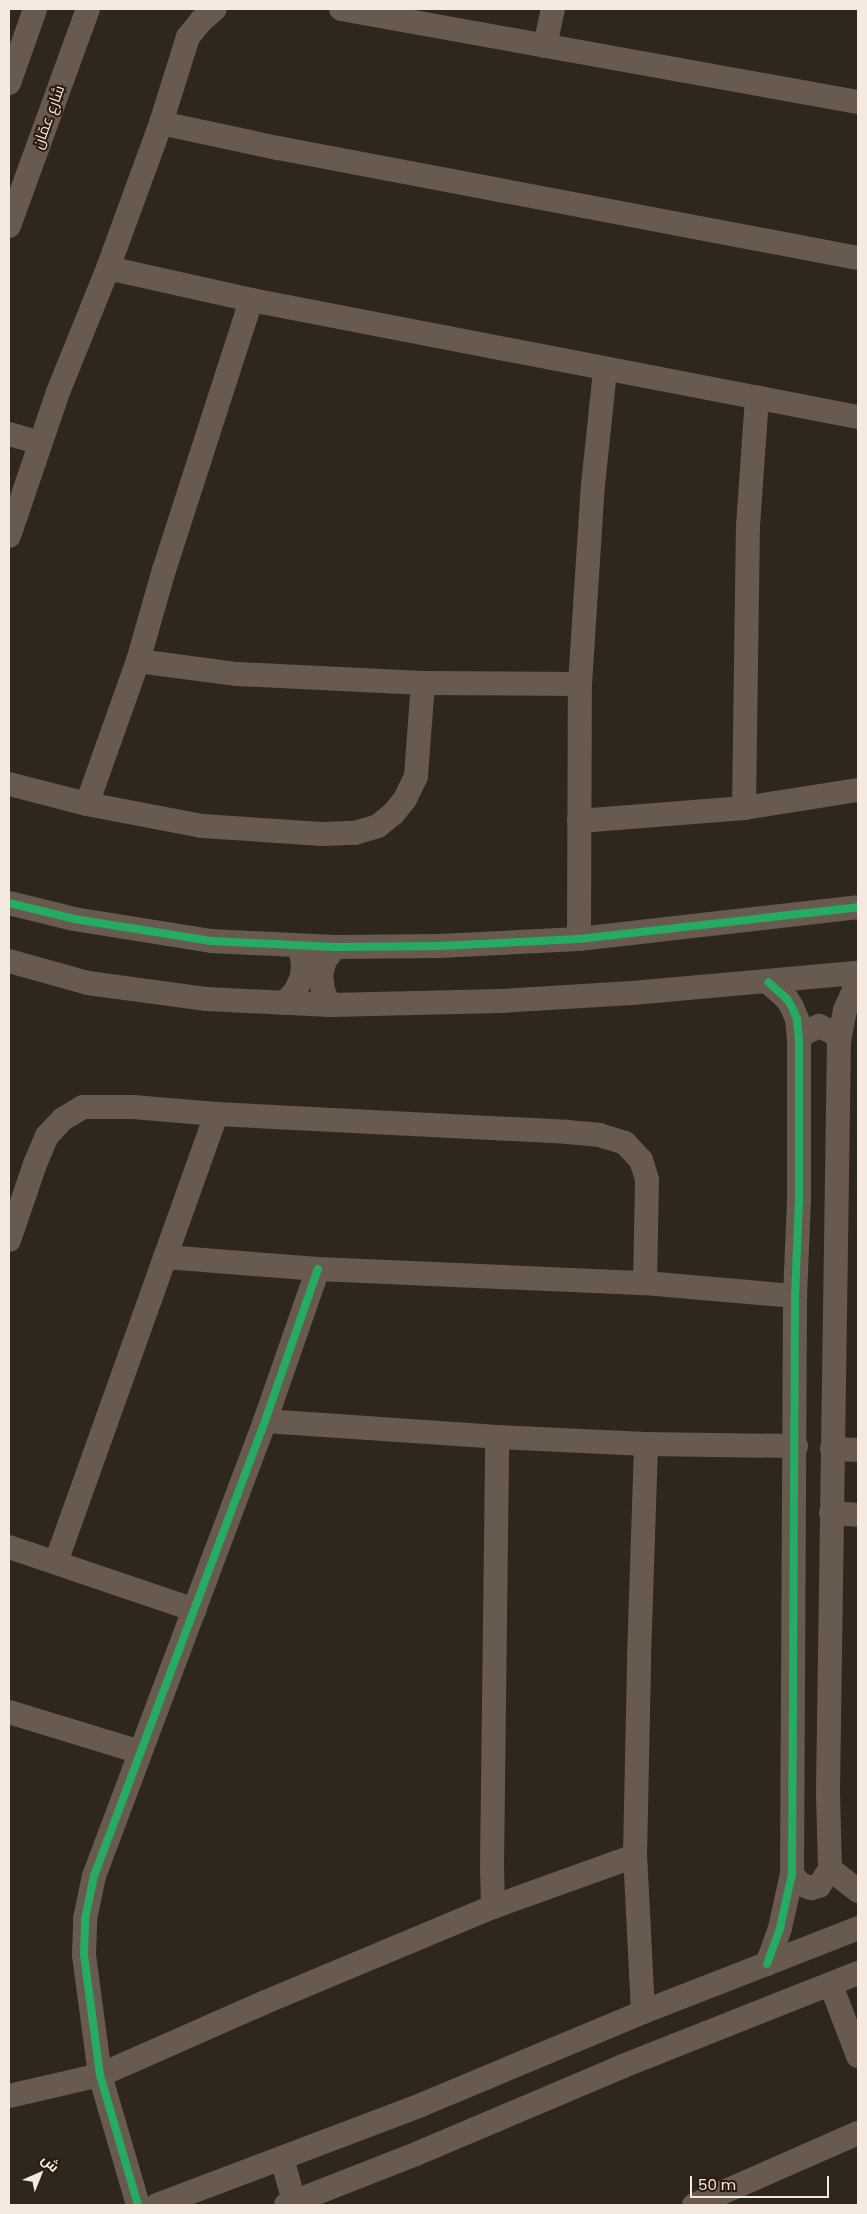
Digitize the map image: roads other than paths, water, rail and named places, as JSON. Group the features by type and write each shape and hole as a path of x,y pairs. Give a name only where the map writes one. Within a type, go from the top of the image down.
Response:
{"street":[{"path":"9,83 35,9"},
{"name":"شارع عمّان","path":"9,226 88,9"},
{"path":"9,536 40,443 108,268 161,123 188,37 201,21 215,9"},
{"path":"341,9 858,102"},
{"path":"545,46 554,9"},
{"path":"161,123 278,148 858,258"},
{"path":"108,268 251,300 604,370 858,417"},
{"path":"87,804 138,661 164,570 251,300"},
{"path":"579,939 580,684 593,486 604,370"},
{"path":"744,808 748,526 757,397"},
{"path":"9,434 40,443"},
{"path":"138,661 237,674 423,683 580,684"},
{"path":"9,784 87,804 202,826 322,834 355,833 378,826 393,814 405,799 416,776 423,683"},
{"path":"579,821 744,808 858,790"},
{"path":"9,903 74,919 211,941 334,947 440,946 579,939 858,907"},
{"path":"284,1003 296,992 302,978 303,962 299,946"},
{"path":"330,1005 323,991 321,975 325,960 334,947"},
{"path":"9,961 88,983 207,999 330,1005 501,1001 768,982 858,972"},
{"path":"792,1874 800,1884 811,1888 819,1886 830,1869 828,1794 831,1513 839,1040 844,1010 858,981"},
{"path":"767,1964 780,1928 792,1874 796,1446 795,1296 798,1201 799,1042 797,1019 792,1007 787,998 768,982"},
{"path":"799,1042 803,1034 819,1026 834,1033 839,1040"},
{"path":"9,1240 47,1136 63,1119 83,1107 105,1106 216,1114 567,1132 599,1135 625,1143 641,1160 647,1180 645,1283"},
{"path":"56,1562 216,1114"},
{"path":"165,1257 318,1269 645,1283 795,1296"},
{"path":"138,2205 100,2075 84,1955 85,1919 94,1876 265,1421 318,1269"},
{"path":"265,1421 497,1437 646,1444 796,1446"},
{"path":"493,1907 497,1437"},
{"path":"643,2012 635,1856 646,1444"},
{"path":"832,1448 858,1450"},
{"path":"831,1513 858,1515"},
{"path":"9,1547 195,1610"},
{"path":"9,1712 140,1752"},
{"path":"9,2096 100,2075 263,2003 493,1907 635,1856"},
{"path":"830,1869 858,1892"},
{"path":"157,2205 421,2105 643,2012 858,1928"},
{"path":"282,2158 290,2204 416,2154 623,2066 858,1973"},
{"path":"831,1985 858,2056"},
{"path":"698,2205 858,2134"}]}
